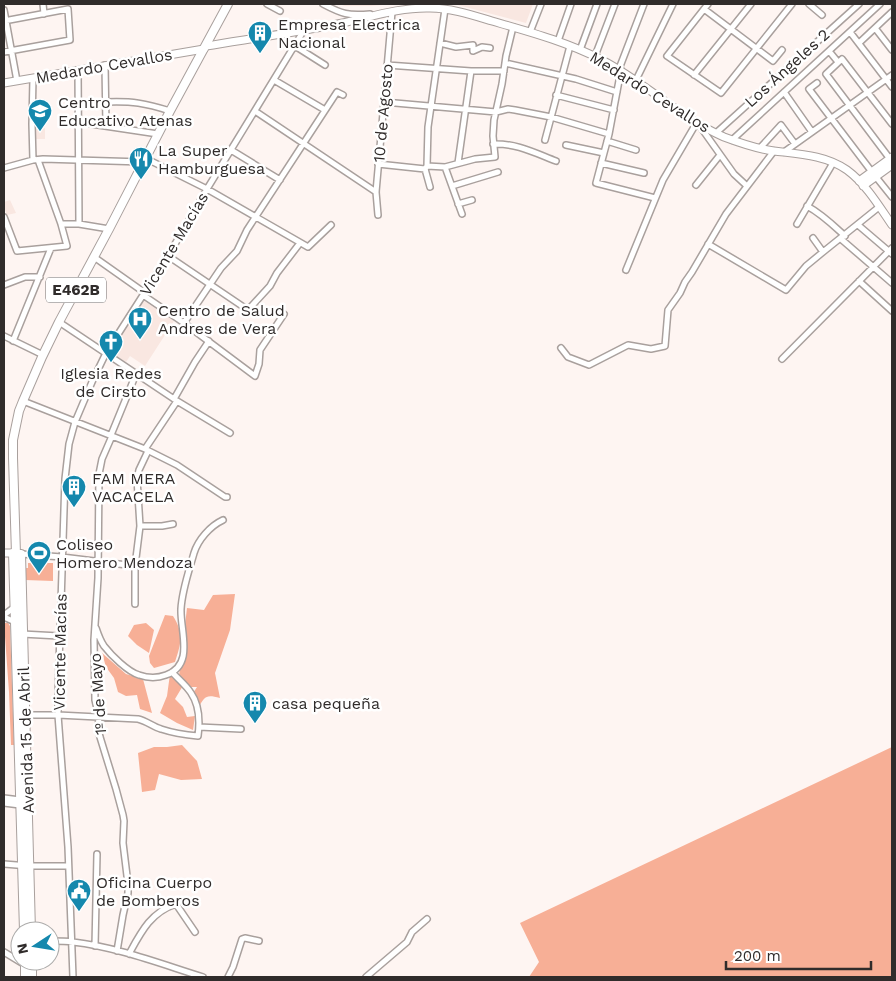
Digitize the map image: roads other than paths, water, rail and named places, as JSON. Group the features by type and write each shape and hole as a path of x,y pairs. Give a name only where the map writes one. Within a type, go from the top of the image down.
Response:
{"main road":[{"name":"Avenida 15 de Abril","path":"30,921 20,803 13,458 13,440 16,425 23,401 59,322 228,4"},
{"name":"Avenida 15 de Abril","path":"16,554 22,596 25,715 26,866 24,921"}],"street":[{"path":"43,4 44,14"},
{"path":"267,4 280,11"},
{"path":"323,4 339,12 354,15 391,12"},
{"path":"530,32 540,4"},
{"path":"558,41 571,4"},
{"path":"580,50 597,4"},
{"path":"594,56 614,4"},
{"path":"644,4 620,70 609,134 596,183 655,198"},
{"path":"636,80 673,4"},
{"path":"708,4 667,56 721,93 792,4"},
{"path":"694,75 751,4"},
{"path":"809,4 822,14"},
{"name":"Los Ángeles 2","path":"716,133 859,4"},
{"path":"732,140 880,4"},
{"name":"Medardo Cevallos","path":"4,83 339,24 391,12 419,8 445,9 462,12 530,32 594,56 636,80 697,122 732,140 774,151 813,157 846,169 862,183 892,225"},
{"path":"4,52 70,40 68,9 5,20"},
{"path":"430,187 426,167 427,142 445,9"},
{"path":"704,9 773,61 782,50"},
{"path":"4,10 17,81"},
{"path":"339,12 342,17 342,21 339,24"},
{"name":"10 de Agosto","path":"378,215 376,192 391,12"},
{"path":"859,43 892,13"},
{"path":"378,164 445,167 495,157 493,128 513,27"},
{"path":"875,28 892,50"},
{"name":"Vicente Macías","path":"73,977 58,715 59,636 68,444 88,389 106,353 168,256 304,30"},
{"path":"850,32 892,87"},
{"path":"440,43 456,47 473,45 473,51 482,47 490,48"},
{"path":"295,46 326,64"},
{"path":"544,140 570,46"},
{"path":"829,51 840,60 868,92 892,124"},
{"path":"840,60 826,74 891,161 862,183"},
{"path":"505,63 562,76 617,92"},
{"path":"105,65 106,126"},
{"path":"387,65 471,71 504,71"},
{"path":"78,70 79,224"},
{"path":"458,164 471,71"},
{"path":"784,152 892,75"},
{"path":"4,219 17,251 67,246 61,224 36,160 32,124 33,78"},
{"path":"274,80 325,110"},
{"path":"816,83 809,89 892,197"},
{"path":"184,323 221,268 237,251 255,217 337,92 343,95"},
{"path":"784,92 812,132"},
{"path":"556,95 614,110"},
{"path":"106,102 148,104 170,111"},
{"path":"384,102 496,112 508,109 551,117 609,134"},
{"path":"255,111 376,192"},
{"path":"78,122 158,134"},
{"path":"626,270 663,180 697,122 734,174 747,186"},
{"path":"760,148 781,125 796,144"},
{"path":"607,141 636,150"},
{"path":"493,144 511,145 526,149 556,161"},
{"path":"566,145 604,153"},
{"path":"231,150 280,180"},
{"path":"561,348 568,357 589,365 628,345 651,349 665,346 668,310 726,214 774,151"},
{"path":"696,185 720,155"},
{"path":"4,168 36,160 144,160 207,189 308,247 331,225"},
{"path":"601,163 644,173"},
{"path":"797,224 832,163"},
{"path":"445,167 462,214"},
{"path":"452,186 498,172"},
{"path":"458,204 472,200"},
{"path":"808,206 831,223 843,238 892,283"},
{"path":"708,244 786,290 806,266 879,207"},
{"path":"61,224 79,224 109,229"},
{"path":"782,359 891,251 858,225"},
{"path":"813,238 823,252"},
{"path":"168,256 248,310 270,286 277,273 300,243"},
{"path":"13,341 52,248"},
{"path":"94,257 255,376 260,364 260,350 284,314"},
{"path":"4,286 25,277 40,277"},
{"path":"860,281 892,310"},
{"path":"59,322 175,400 230,433"},
{"path":"4,336 43,355"},
{"path":"135,604 134,566 140,526 137,479 139,470 147,450 195,362 209,341"},
{"name":"1º de Mayo","path":"117,951 128,893 123,843 124,821 98,729 99,717 95,694 99,474 102,459 136,374"},
{"path":"23,401 147,450 177,465 227,497"},
{"path":"95,627 109,651 136,674 154,677 166,675 176,670 182,660 184,640 181,616 182,601 196,547 206,533 223,520"},
{"path":"140,526 173,524"},
{"path":"4,553 62,557 134,566"},
{"path":"22,596 20,602 4,616 15,622 23,634 59,636"},
{"path":"25,715 138,719 162,730 198,736 198,710 195,700 191,692 172,672"},
{"path":"199,727 241,729"},
{"path":"4,798 20,803"},
{"path":"4,803 20,803"},
{"path":"95,946 97,854"},
{"path":"4,864 68,866"},
{"path":"129,954 148,924 168,906 176,904 195,932"},
{"path":"366,977 406,942 412,932 427,919"},
{"path":"228,977 242,939 259,941"},
{"path":"60,941 117,951 203,977"}],"place":[{"name":"Empresa Electrica Nacional","path":"260,54"},
{"name":"Centro Educativo Atenas","path":"40,132"},
{"name":"La Super Hamburguesa","path":"141,180"},
{"name":"Centro de Salud Andres de Vera","path":"140,340"},
{"name":"Iglesia Redes de Cirsto","path":"111,363"},
{"name":"FAM MERA VACACELA","path":"74,508"},
{"name":"Coliseo Homero Mendoza","path":"39,574"},
{"name":"casa pequeña","path":"255,724"},
{"name":"Oficina Cuerpo de Bomberos","path":"79,912"}]}
